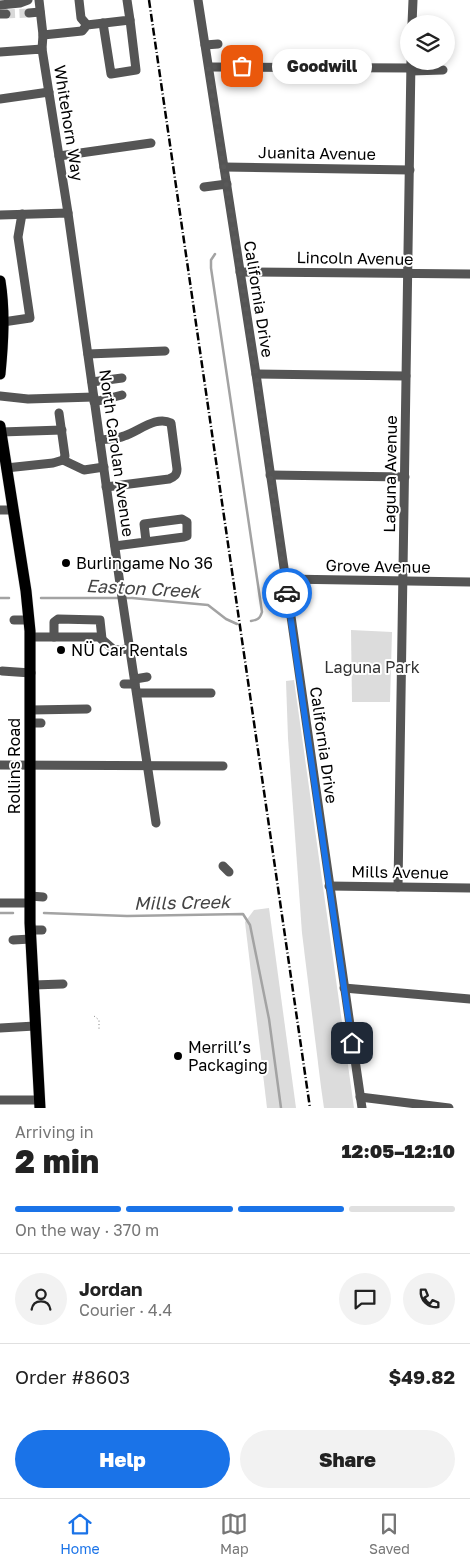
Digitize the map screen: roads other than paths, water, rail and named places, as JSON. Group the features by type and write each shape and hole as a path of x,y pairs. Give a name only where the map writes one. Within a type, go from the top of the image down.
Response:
{"main road":[{"path":"0,281 2,317 0,374"},
{"name":"Rollins Road","path":"1,435 29,620 30,710 36,723 30,765 30,900 35,933 33,985 39,1104"}],"street":[{"path":"0,5 20,3 28,0"},
{"path":"39,0 43,35 42,49"},
{"path":"79,0 81,18 86,25"},
{"path":"103,23 111,74 136,70 128,0"},
{"name":"California Drive","path":"198,0 256,374 362,1108"},
{"path":"29,13 40,12"},
{"path":"86,25 130,20"},
{"path":"43,35 82,32 86,25"},
{"path":"205,45 218,44"},
{"name":"Whitehorn Way","path":"0,52 42,49 68,213"},
{"path":"208,67 400,67"},
{"name":"Laguna Avenue","path":"398,887 411,70"},
{"path":"0,100 49,92"},
{"path":"59,156 150,142"},
{"name":"Juanita Avenue","path":"224,167 264,165 410,170"},
{"path":"204,187 227,184"},
{"path":"0,215 68,213"},
{"name":"North Carolan Avenue","path":"68,213 121,591 158,823"},
{"path":"2,317 30,318 18,237 22,214"},
{"name":"Lincoln Avenue","path":"240,272 470,274"},
{"path":"88,354 165,351"},
{"path":"256,374 406,376"},
{"path":"92,382 122,378"},
{"path":"0,396 28,399 94,399 122,395"},
{"path":"59,413 65,456 63,460"},
{"path":"100,440 124,436 152,423 167,421 171,423 177,469 174,477 106,487"},
{"path":"1,435 62,430"},
{"path":"6,468 53,463 63,460 84,470 104,467"},
{"path":"270,475 405,477"},
{"path":"0,510 13,510"},
{"path":"115,546 187,536 186,522 182,519 144,524 146,541"},
{"name":"Grove Avenue","path":"285,579 470,582"},
{"path":"54,636 54,622 58,619 100,620 102,639"},
{"path":"14,620 29,620"},
{"path":"30,636 98,637 114,650 130,649"},
{"path":"2,671 31,674"},
{"path":"136,685 147,678"},
{"path":"124,684 211,693"},
{"path":"30,710 87,709"},
{"path":"131,723 141,723"},
{"path":"0,765 223,766"},
{"name":"Mills Avenue","path":"329,886 470,888"},
{"path":"4,902 43,897"},
{"path":"12,940 35,933"},
{"path":"33,985 63,984"},
{"path":"344,988 470,999"},
{"path":"0,1028 35,1026"},
{"path":"360,1098 449,1108"},
{"path":"0,1100 39,1104"}],"waterway":[{"name":"Easton Creek","path":"215,254 211,260 211,268 262,612 258,619 251,621"},
{"name":"Easton Creek","path":"0,598 9,598"},
{"name":"Easton Creek","path":"41,598 132,598 208,605 226,619 237,624"},
{"name":"Mills Creek","path":"0,913 13,913"},
{"name":"Mills Creek","path":"44,913 127,916 243,914 250,925 269,1019 281,1108"}],"tunnel":[{"path":"6,14 29,13"}],"railway":[{"path":"149,0 310,1108"}],"place":[{"name":"Goodwill","path":"242,66"},
{"name":"Burlingame No 36","path":"66,563"},
{"name":"NÜ Car Rentals","path":"61,650"},
{"name":"Merrill’s Packaging","path":"178,1056"}],"park label":[{"name":"Laguna Park","path":"372,667"}]}
